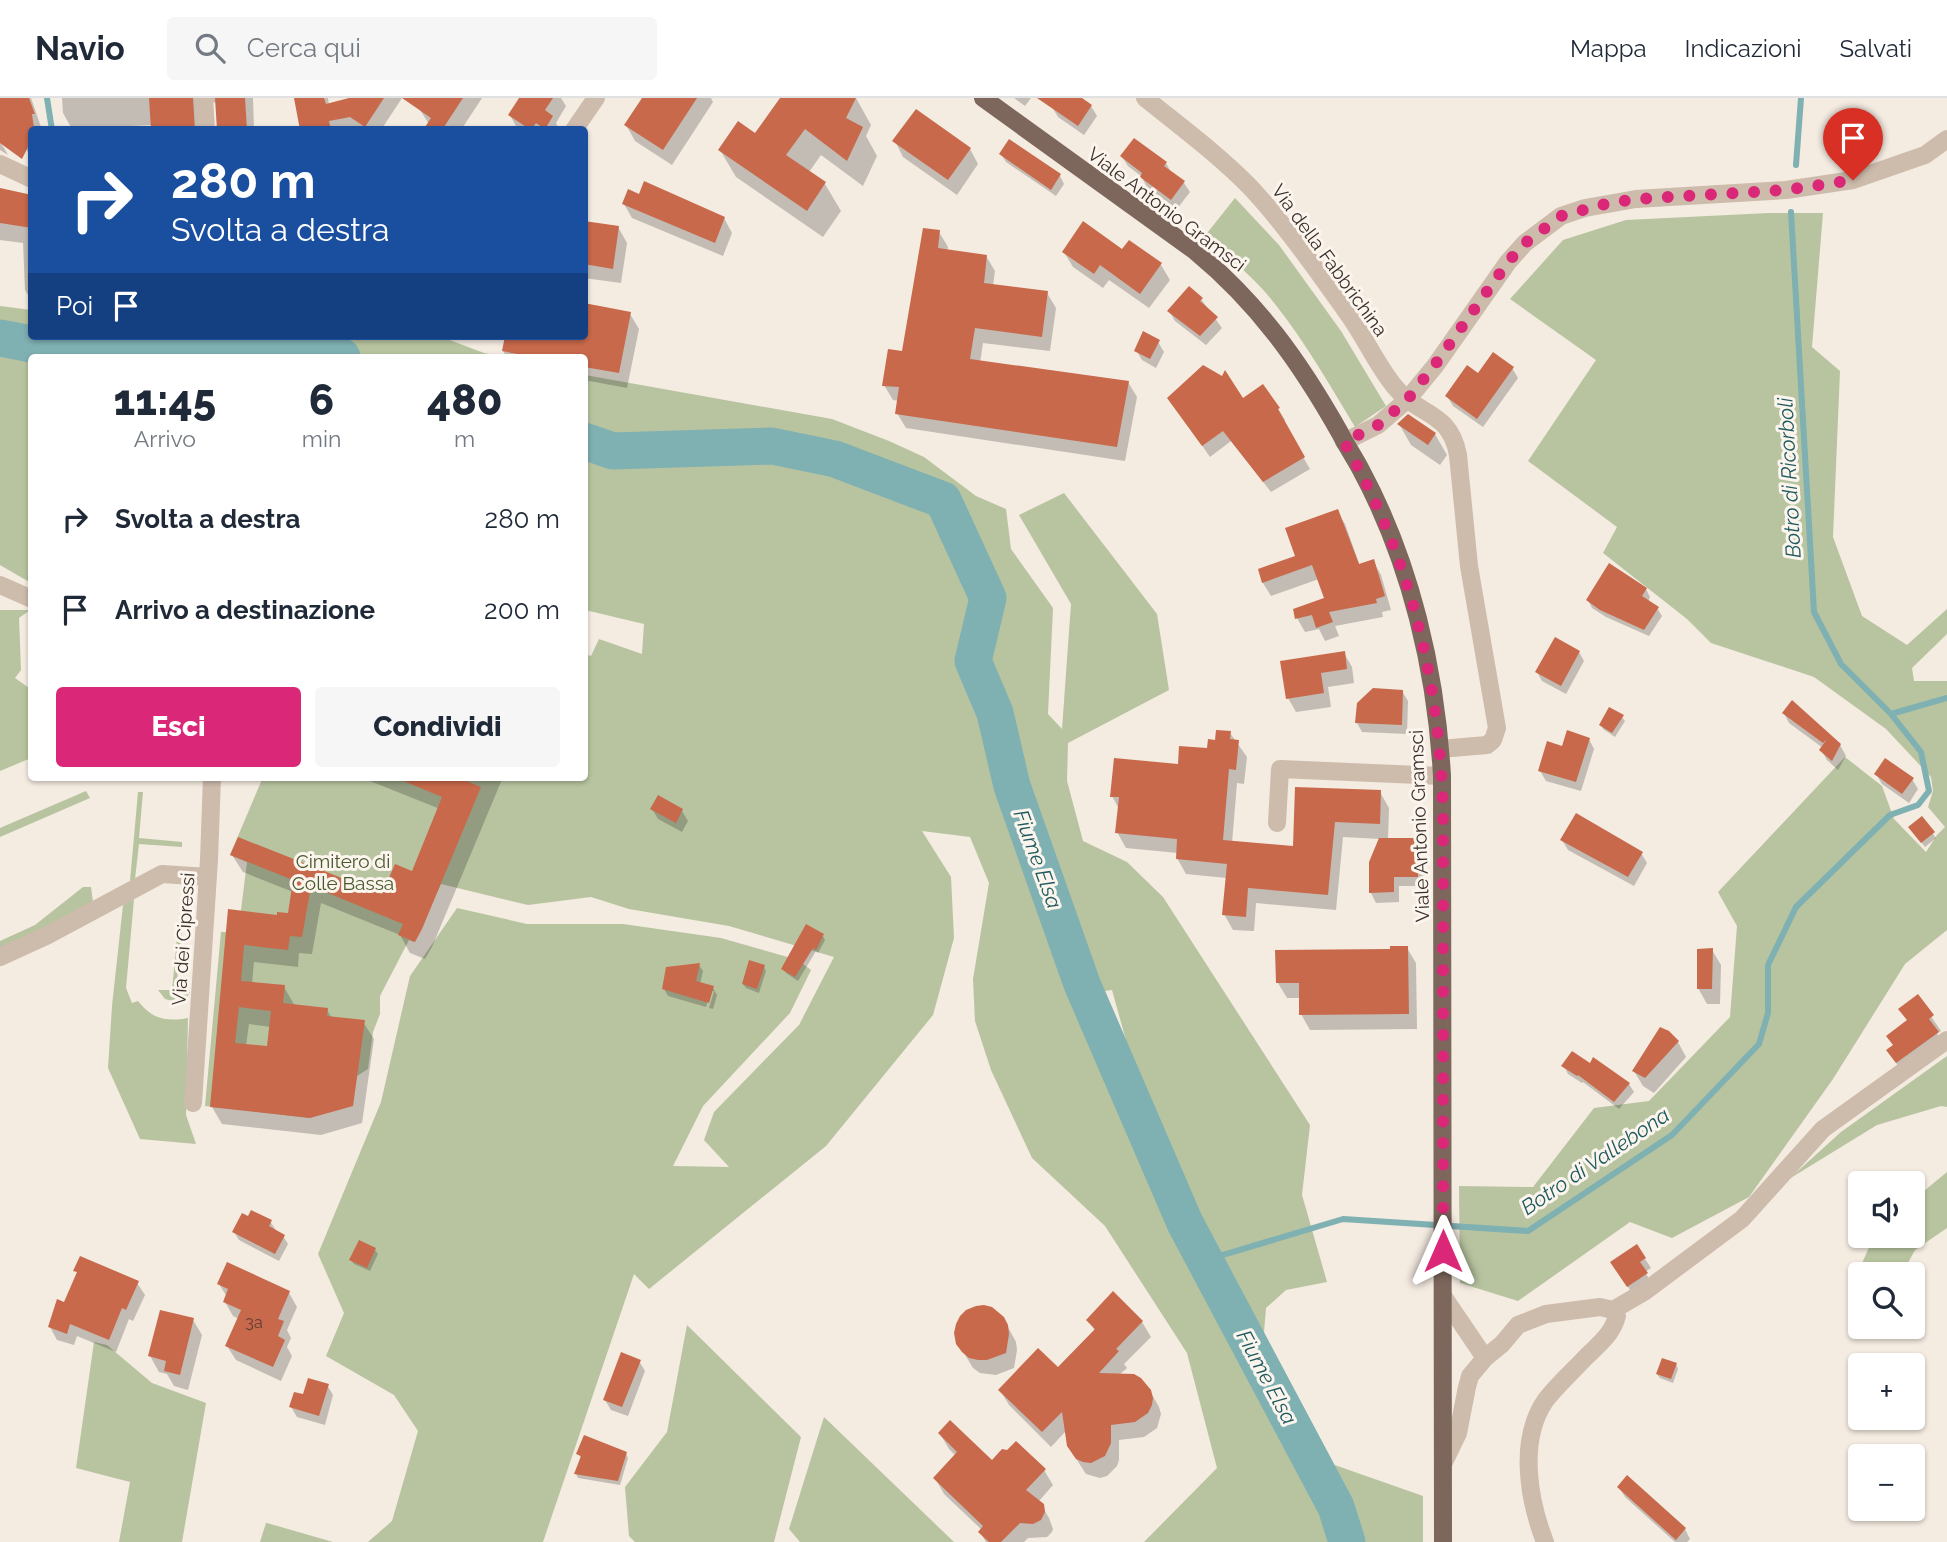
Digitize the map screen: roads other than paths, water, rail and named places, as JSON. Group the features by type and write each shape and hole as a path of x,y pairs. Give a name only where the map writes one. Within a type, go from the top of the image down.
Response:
{"main road":[{"name":"Viale Antonio Gramsci","path":"983,98 1188,246 1231,282 1267,322 1309,380 1361,471 1398,555 1428,664 1442,776 1443,1542"}],"street":[{"path":"204,98 206,126"},
{"path":"578,126 596,98"},
{"name":"Via della Fabbrichina","path":"1145,98 1251,188 1346,310 1386,376 1407,400 1443,424 1453,437 1457,447 1470,573 1497,725 1494,738 1487,745 1440,749"},
{"path":"1344,442 1378,425 1407,400 1508,262 1525,243 1561,216 1636,199 1795,190 1853,180 1925,155 1947,139"},
{"path":"0,164 28,177"},
{"path":"0,585 28,597"},
{"path":"1277,823 1280,769 1442,776"},
{"name":"Via dei Cipressi","path":"192,1103 212,781"},
{"path":"0,957 46,936 162,874 208,877"},
{"path":"1613,1310 1644,1292 1742,1219 1823,1129 1947,1040"},
{"path":"1443,1296 1485,1358"},
{"path":"1444,1462 1458,1433 1468,1381 1477,1366 1502,1344 1518,1325 1546,1314 1601,1307 1613,1310 1617,1316 1608,1337 1550,1395 1534,1428 1530,1455 1532,1491 1545,1542"}],"waterway":[{"path":"47,98 51,126"},
{"name":"Botro di Ricorboli","path":"1796,165 1801,98"},
{"name":"Botro di Ricorboli","path":"1791,212 1814,612 1841,664 1891,714"},
{"name":"Fiume Elsa","path":"0,338 62,350 140,340"},
{"name":"Fiume Elsa","path":"151,340 194,354"},
{"name":"Fiume Elsa","path":"210,354 260,344 334,354"},
{"name":"Fiume Elsa","path":"588,442 613,451 772,446 835,459 943,500 988,598 973,661 995,713 1012,786 1082,984 1185,1223 1336,1507 1347,1542"},
{"name":"Botro di Vallebona","path":"1206,1260 1343,1219 1528,1231 1672,1135 1759,1044 1768,1013 1768,965 1796,907 1890,815 1918,805 1929,791 1921,752 1891,714 1947,698"}],"park label":[{"name":"Cimitero di Colle Bassa","path":"343,872"}]}
